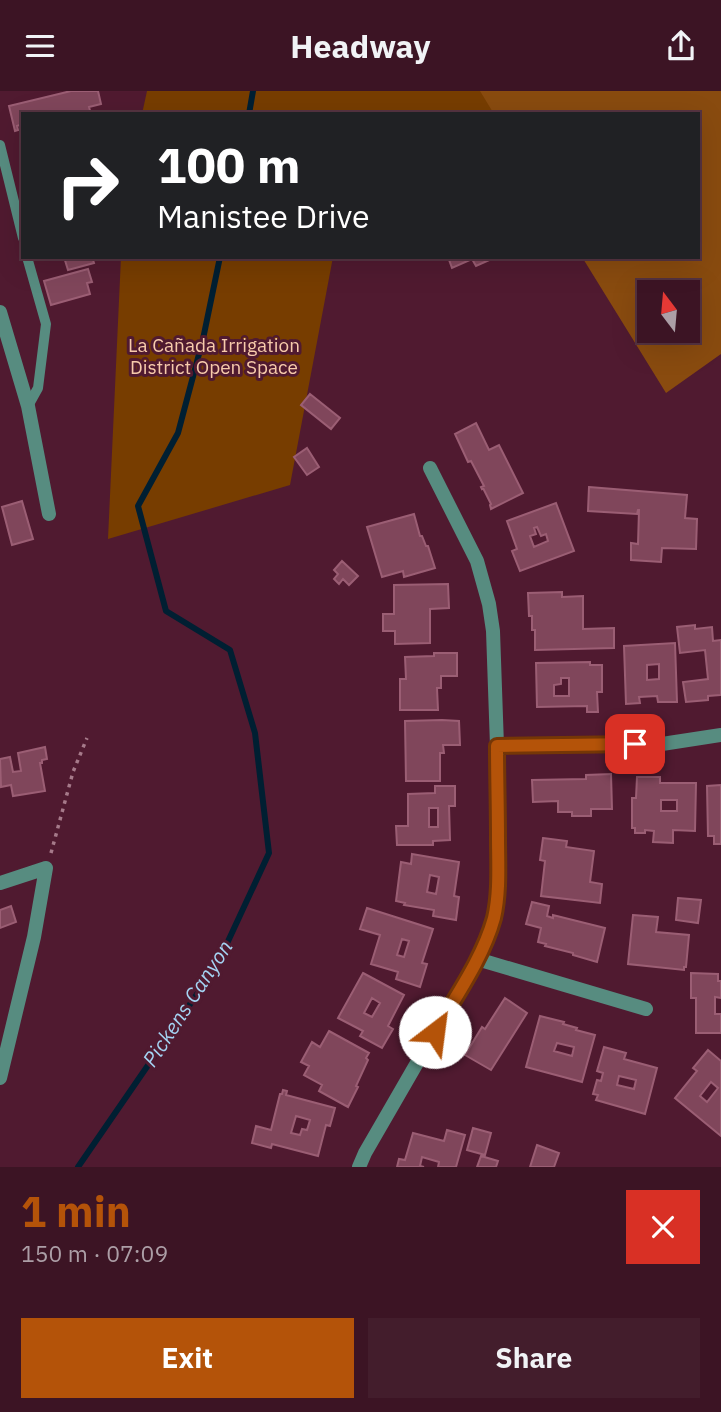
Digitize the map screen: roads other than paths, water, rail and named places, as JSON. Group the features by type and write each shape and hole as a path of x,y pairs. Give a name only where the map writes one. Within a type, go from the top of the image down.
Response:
{"street":[{"path":"0,312 27,405 49,514"},
{"path":"359,1167 477,959 494,919 497,901 497,746 493,631 489,604 477,561 430,468"},
{"path":"497,746 662,744 721,735"},
{"path":"0,883 47,868 34,937 0,1078"},
{"path":"477,959 646,1009"}],"lane":[{"path":"0,145 21,230"},
{"path":"27,405 38,388 46,324 28,259"}],"waterway":[{"name":"Pickens Canyon","path":"249,112 253,91"},
{"name":"Pickens Canyon","path":"78,1167 217,965 269,853 255,733 230,650 166,611 138,506 178,433 203,339 220,259"}],"park label":[{"name":"La Cañada Irrigation District Open Space","path":"214,356"}]}
